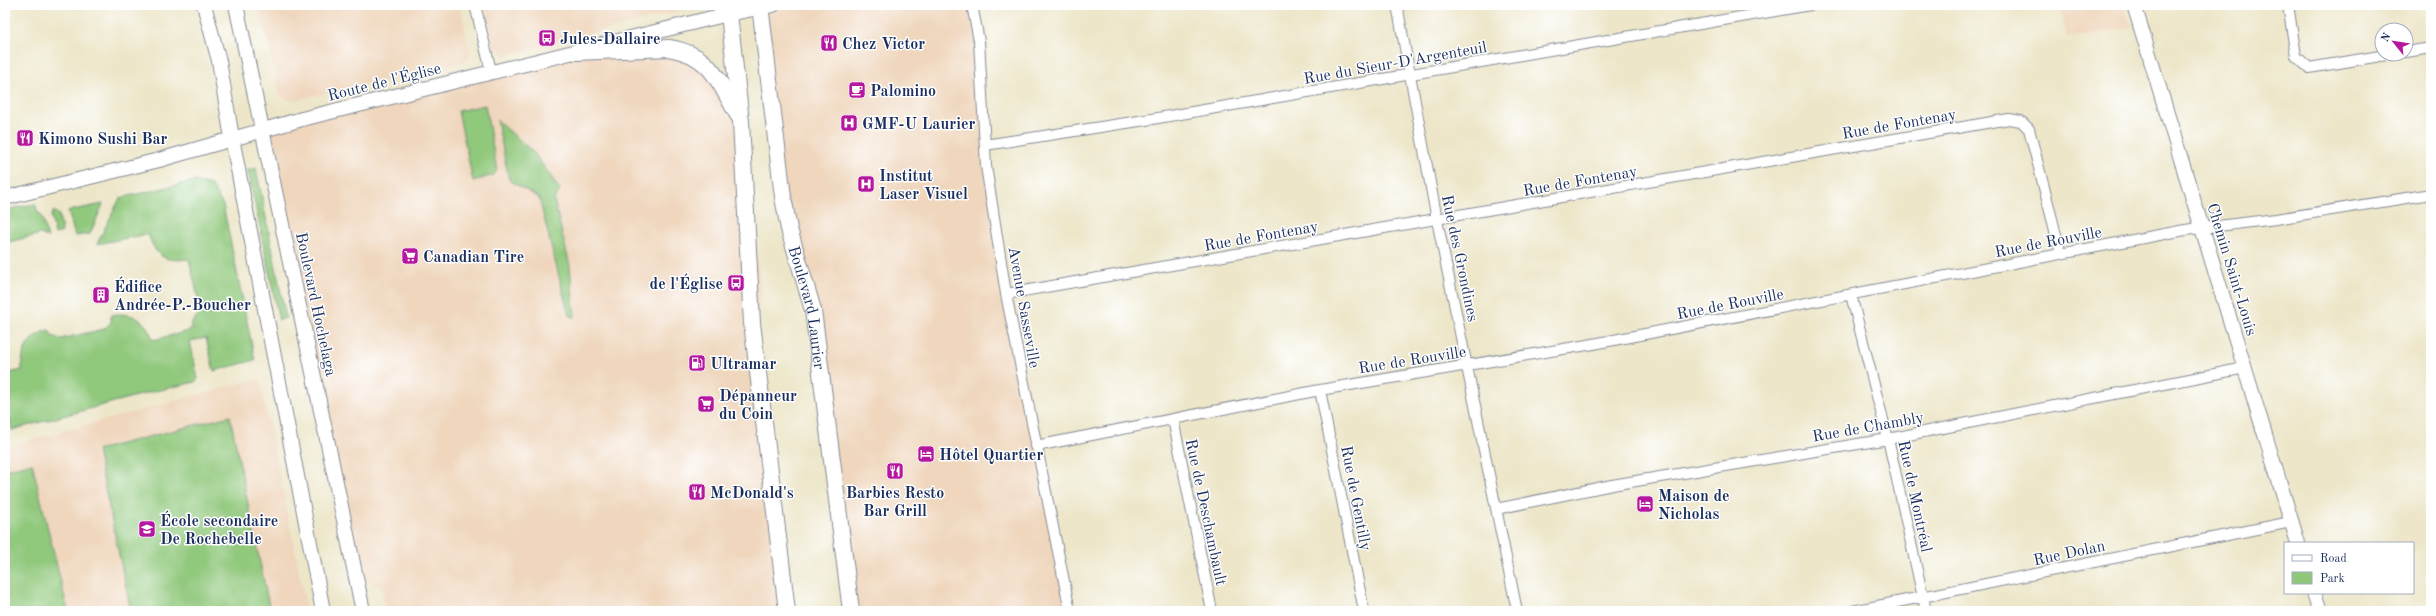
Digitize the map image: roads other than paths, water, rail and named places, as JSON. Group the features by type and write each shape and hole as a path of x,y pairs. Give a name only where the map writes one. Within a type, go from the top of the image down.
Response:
{"main road":[{"path":"204,5 219,60 232,138 323,611"},
{"name":"Boulevard Hochelaga","path":"236,5 260,131 315,377 363,611"},
{"name":"Chemin Saint-Louis","path":"2134,5 2298,542"},
{"name":"Route de l'Église","path":"5,198 159,160 232,138 491,71 576,52 728,9 765,6"},
{"name":"Boulevard Laurier","path":"765,6 783,197 789,229 813,310 851,611"},
{"path":"728,9 741,122 752,323 787,611"},
{"path":"576,52 669,48 684,51 698,57 712,71 741,122"},
{"path":"2314,594 2320,611"}],"street":[{"path":"475,5 491,71"},
{"name":"Avenue Sasseville","path":"972,5 978,41 986,166 1006,294 1070,611"},
{"name":"Rue des Grondines","path":"1397,5 1437,220 1517,611"},
{"name":"Rue du Sieur-D'Argenteuil","path":"985,144 1410,75 1810,5"},
{"path":"2288,5 2296,56 2309,68 2374,57"},
{"path":"2414,51 2431,48"},
{"name":"Rue de Fontenay","path":"1006,294 2009,119 2021,121 2029,129 2061,254"},
{"name":"Rue de Rouville","path":"1036,446 1320,390 1593,344 2202,227 2220,227 2276,219 2431,194"},
{"name":"Rue de Montréal","path":"1851,295 1888,439 1926,611"},
{"name":"Rue de Chambly","path":"1496,509 1612,485 1888,439 2245,368"},
{"name":"Rue de Gentilly","path":"1320,390 1364,611"},
{"name":"Rue de Deschambault","path":"1172,419 1212,611"},
{"name":"Rue Dolan","path":"1853,611 2291,522"}],"place":[{"name":"Jules-Dallaire","path":"547,38"},
{"name":"Chez Victor","path":"829,43"},
{"name":"Palomino","path":"857,90"},
{"name":"GMF-U Laurier","path":"849,123"},
{"name":"Kimono Sushi Bar","path":"25,138"},
{"name":"Institut Laser Visuel","path":"866,184"},
{"name":"Canadian Tire","path":"410,256"},
{"name":"de l'Église","path":"736,283"},
{"name":"Édifice Andrée-P.-Boucher","path":"101,295"},
{"name":"Ultramar","path":"697,363"},
{"name":"Dépanneur du Coin","path":"706,404"},
{"name":"Hôtel Quartier","path":"926,454"},
{"name":"Barbies Resto Bar Grill","path":"895,471"},
{"name":"McDonald's","path":"697,492"},
{"name":"Maison de Nicholas","path":"1645,504"},
{"name":"École secondaire De Rochebelle","path":"147,529"}]}
